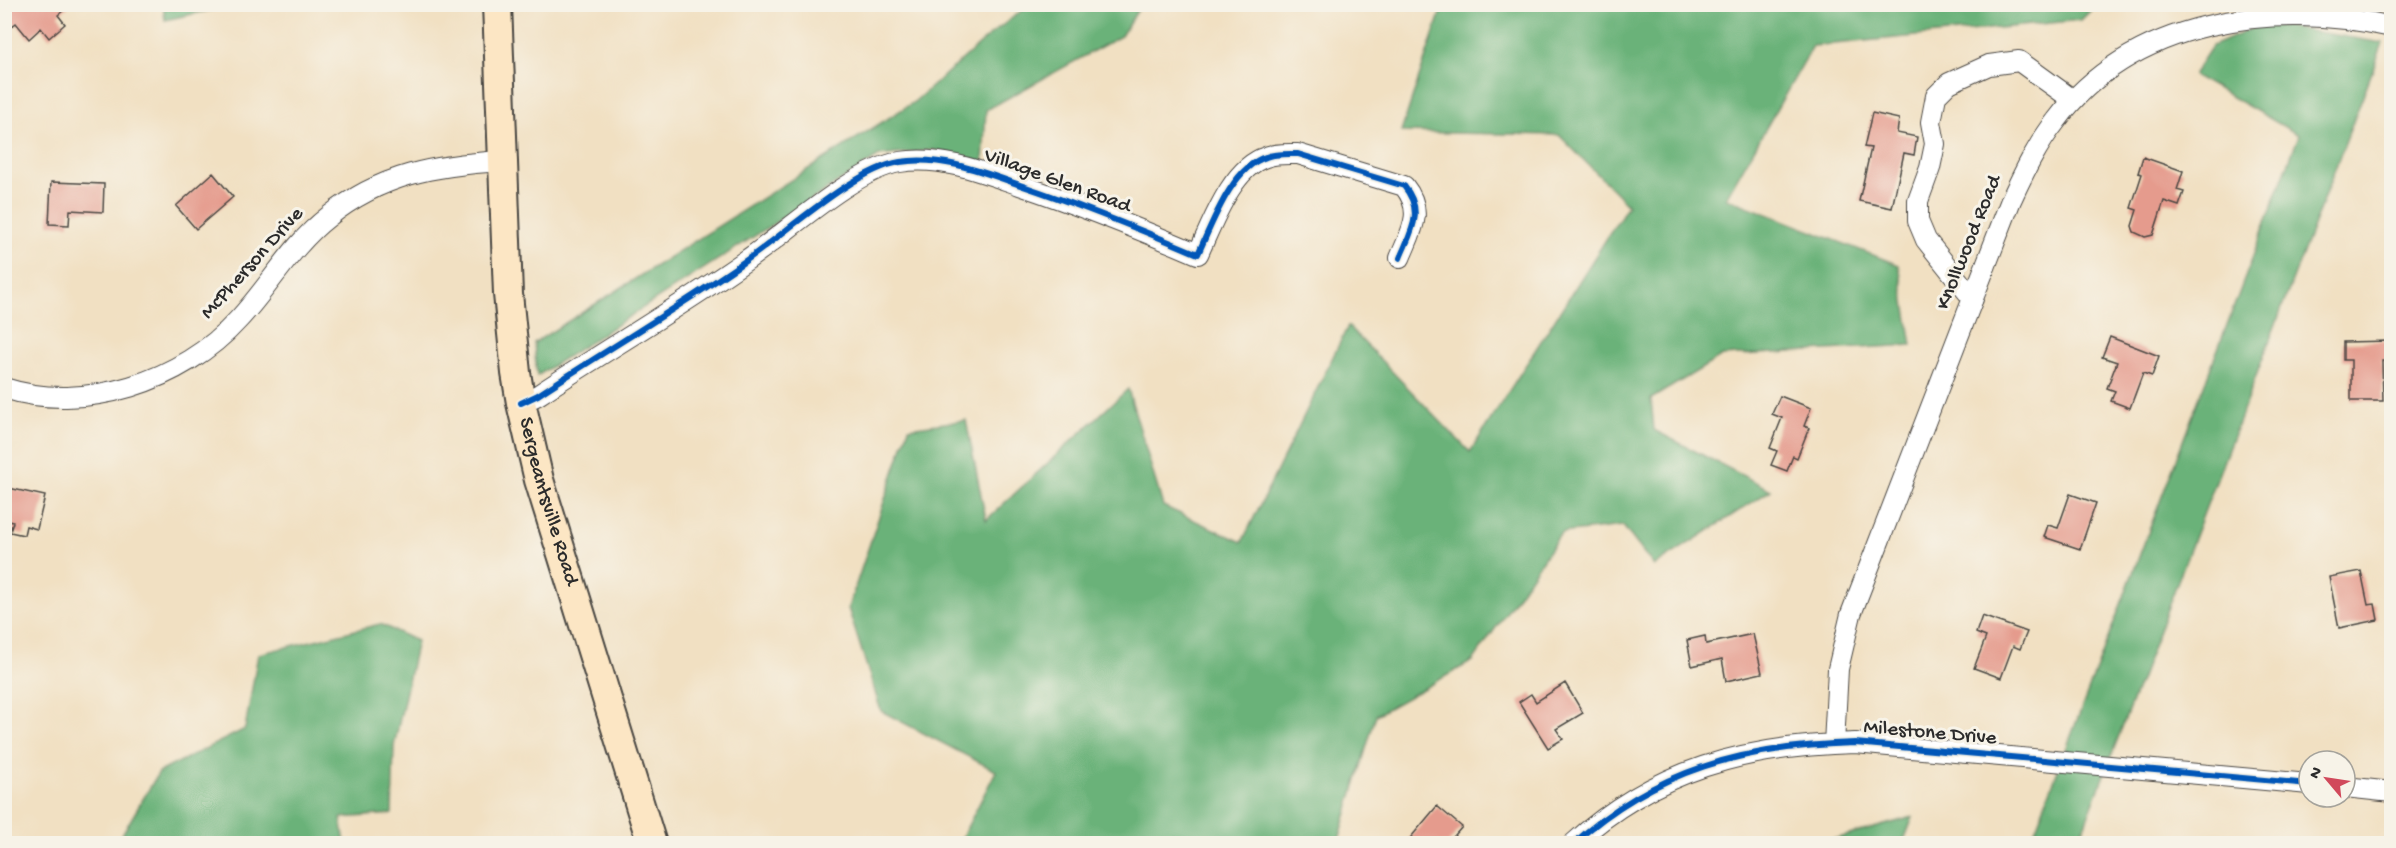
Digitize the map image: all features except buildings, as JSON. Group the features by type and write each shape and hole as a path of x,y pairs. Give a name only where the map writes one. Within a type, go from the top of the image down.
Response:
{"main road":[{"name":"Sergeantsville Road","path":"497,4 511,331 521,403 541,489 652,843"}],"street":[{"name":"Knollwood Road","path":"1834,744 1838,669 1851,614 1973,298 2024,173 2038,147 2073,100 2091,82 2136,50 2175,31 2234,14 2266,9 2323,10 2391,27"},
{"path":"1973,298 1926,240 1918,221 1918,201 1930,168 1935,144 1931,122 1936,96 1949,83 1989,65 2019,61 2073,100"},
{"name":"Village Glen Road","path":"521,403 538,395 747,260 850,184 868,173 901,161 939,162 979,171 1101,214 1198,254 1228,193 1244,171 1254,162 1266,156 1282,153 1306,156 1404,186 1411,194 1416,208 1415,220 1400,258"},
{"name":"McPherson Drive","path":"4,388 36,394 96,395 130,388 155,378 183,365 211,346 237,321 307,237 351,200 379,184 409,172 502,160"},
{"name":"Milestone Drive","path":"1573,843 1622,805 1678,775 1733,756 1834,744 1855,743 2297,783"},
{"path":"2357,788 2391,792"}],"green space":[{"path":"163,4 234,4 234,5 165,20"},
{"path":"1029,5 1141,5 1121,36 986,110 983,162 934,150 879,156 537,376 534,343 914,102 990,35"},
{"path":"1443,5 2096,5 2081,20 1813,46 1726,198 1899,265 1912,345 1722,356 1651,399 1654,430 1771,490 1654,566 1623,526 1561,533 1473,661 1376,715 1338,843 959,843 996,771 881,711 848,608 909,428 966,420 986,520 1128,389 1163,506 1242,542 1348,326 1470,452 1628,205 1559,135 1401,132"},
{"path":"2264,23 2383,43 2078,843 2030,844 2299,135 2193,75 2212,46"},
{"path":"380,624 417,641 394,746 392,814 341,818 345,843 117,843 159,772 245,729 258,654"},
{"path":"1913,817 1903,843 1821,843"}],"cycle path":[{"path":"521,403 538,395 722,277 842,189 882,167 900,162 930,161 976,170 1132,226 1198,254 1224,198 1243,172 1254,163 1270,156 1298,154 1404,186 1414,204 1415,213 1412,230 1400,258"},
{"path":"1573,844 1604,818 1636,797 1704,766 1739,756 1815,745 1855,743 2297,783"}]}
